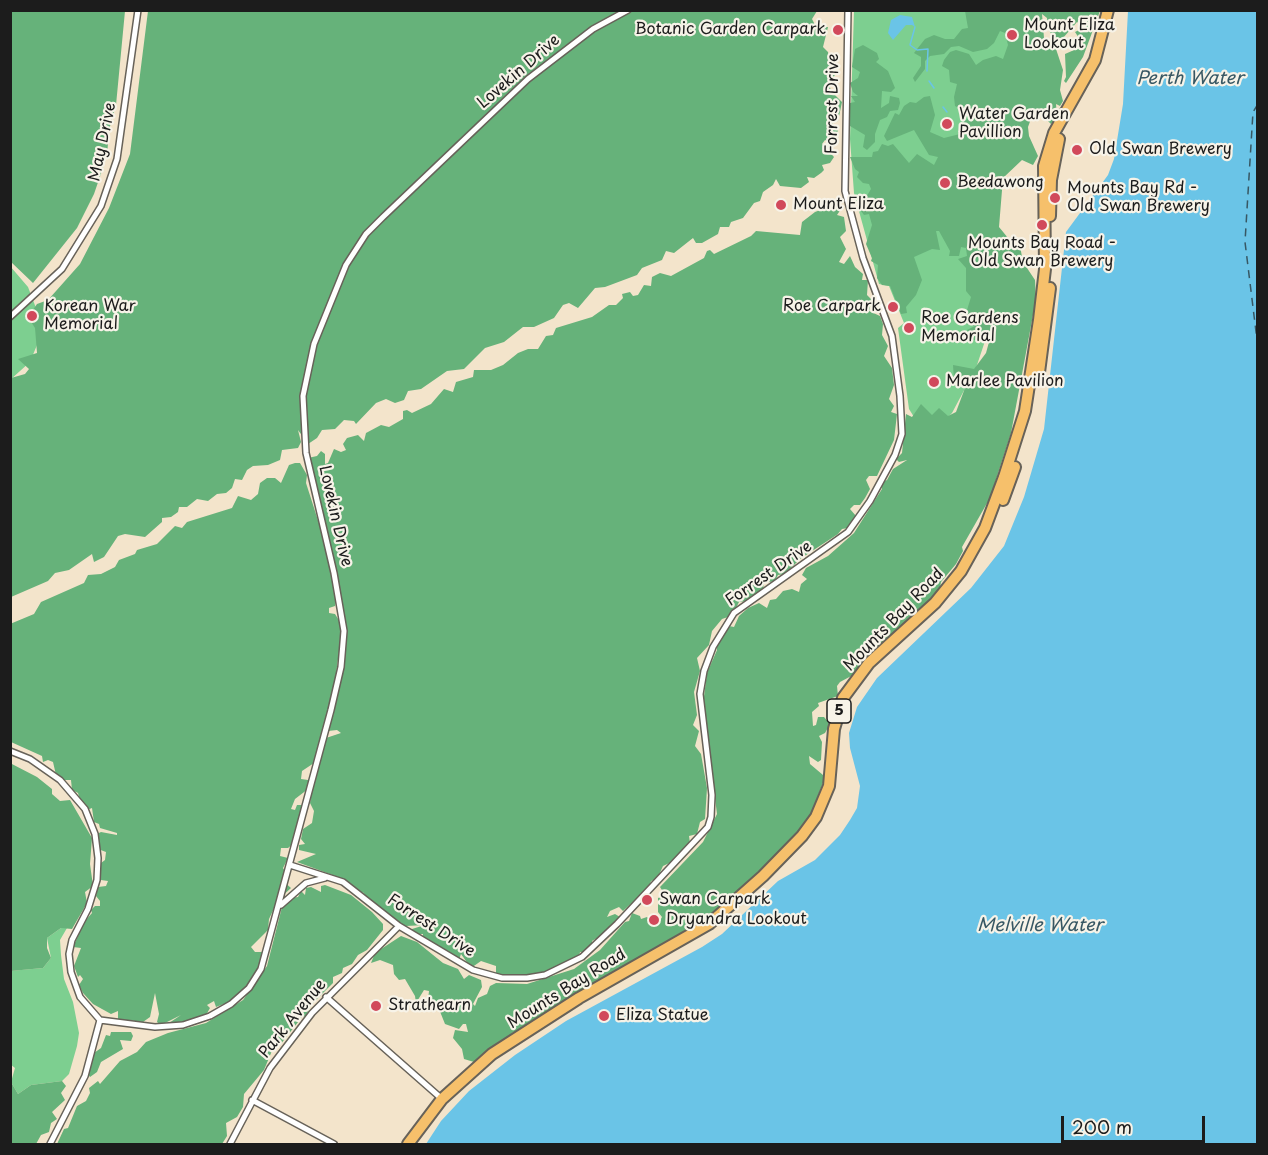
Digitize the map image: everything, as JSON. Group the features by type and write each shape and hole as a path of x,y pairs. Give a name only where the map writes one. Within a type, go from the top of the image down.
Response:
{"highway":[{"name":"Mounts Bay Road","path":"408,1144 442,1099 492,1054 536,1024 709,924 763,876 802,836 816,817 829,786 834,729 843,698 868,663 935,603 961,571 985,528 1004,477 1025,411 1041,310 1046,264 1042,191 1044,166 1054,133 1095,60 1108,10"},
{"name":"Mounts Bay Road","path":"415,1144 446,1102 474,1076 579,1004 708,932 747,899 819,825 835,788 843,718 856,688 874,667 945,601 964,578 989,535 1010,482 1028,426 1044,349 1052,260 1050,210 1053,163 1061,134 1103,55 1115,10"}],"street":[{"name":"May Drive","path":"10,317 62,269 101,206 117,159 138,10"},
{"name":"Lovekin Drive","path":"100,1020 136,1026 183,1024 210,1016 231,1004 249,988 261,969 332,710 344,631 334,573 306,453 303,396 305,380 326,311 346,265 366,234 417,183 545,64 593,29 628,10"},
{"name":"Forrest Drive","path":"290,864 330,878 358,892 399,926 458,962 489,976 502,978 545,975 582,957 594,947 708,827 712,795 700,694 704,671 712,647 728,620 848,532 870,501 895,455 903,419 896,351 889,324 863,258 845,191 848,10"},
{"path":"10,751 30,759 60,780 85,809 95,834 98,858 97,880 88,909 72,940 69,954 71,972 80,997 100,1020 85,1076 50,1144"},
{"path":"279,908 306,883 330,878"},
{"name":"Park Avenue","path":"230,1144 270,1068 326,997 399,926"},
{"path":"326,997 442,1099"},
{"path":"252,1100 334,1144"}],"green space":[{"path":"10,11 125,11 116,105 109,130 107,156 94,194 77,228 33,283 11,262"},
{"path":"148,11 817,11 812,19 816,27 828,27 823,47 828,52 831,68 837,72 829,84 831,91 842,102 838,121 832,123 838,129 836,139 833,144 825,140 822,144 834,157 830,163 822,165 824,170 821,173 814,178 807,177 809,182 801,188 780,186 776,179 773,185 763,192 760,201 754,203 743,218 731,222 729,227 720,227 718,234 702,243 696,243 693,238 674,253 666,251 662,260 642,268 637,275 605,287 595,288 578,308 569,303 563,305 554,318 534,327 523,327 504,342 485,348 464,369 447,371 421,389 408,391 404,400 395,403 386,399 376,403 356,424 354,421 344,420 335,429 322,430 317,438 308,444 298,430 301,442 298,448 282,450 280,460 268,465 253,466 247,470 242,480 235,479 232,488 226,493 217,494 208,501 197,499 187,507 179,507 178,512 171,517 162,518 162,522 145,537 125,534 118,536 104,557 94,562 92,554 69,570 55,573 48,581 11,597 11,378 25,374 29,369 18,359 37,353 35,328 28,317 37,304 48,300 80,264 109,208 130,154"},
{"path":"854,11 1017,11 977,214 986,338 976,368 952,413 946,419 914,417 909,409 898,328 904,323 889,286 879,284 854,193 850,139"},
{"path":"965,11 1100,11 1083,57 1066,83 1064,81 1066,77 1065,54 1081,47 1081,41 1075,32 1085,27 1077,22 1063,38 1054,38 1048,29 1047,18 1042,14 1044,38 1056,49 1063,70 1060,90 1063,101 1060,106 1056,104 1057,117 1051,124 1040,113 1032,116 1028,127 1029,136 1038,156 1033,165 1022,160 1003,178 999,227 1013,244 1020,246 1023,262 1035,280 1036,299 1011,433 990,498 962,547 963,551 956,564 941,582 940,588 911,619 876,647 855,674 840,682 837,686 838,696 818,703 819,706 812,712 813,726 816,725 818,717 824,717 830,724 825,733 819,736 822,742 821,760 818,762 809,756 810,764 823,775 824,780 809,819 799,831 729,902 707,919 526,1028 512,1033 504,1043 494,1050 488,1049 474,1062 464,1059 462,1049 453,1038 455,1030 468,1032 466,1024 459,1029 445,1024 439,1009 428,1000 429,991 424,990 416,1003 415,996 405,979 399,980 394,974 393,965 380,960 371,963 375,953 401,936 417,942 443,963 458,969 464,979 469,975 481,980 482,987 473,1004 475,1006 478,998 487,994 490,986 496,983 527,984 574,969 600,950 625,922 629,921 632,913 640,916 641,919 647,917 657,926 662,917 658,912 658,898 665,895 660,887 703,842 717,814 703,704 707,673 717,645 729,626 734,627 739,616 748,608 759,603 767,608 770,600 776,599 783,591 792,589 799,592 801,584 807,579 802,575 806,568 828,556 854,533 882,489 881,483 887,480 893,469 907,460 899,462 896,459 902,453 906,414 912,417 921,404 932,415 939,408 948,416 956,412 968,380 961,385 954,380 953,365 974,369 986,353 989,342 974,340 967,330 975,326 966,324 964,320 971,297 966,291 966,268 958,259 967,256 966,248 961,247 959,256 949,256 950,251 939,231 936,231 940,250 932,249 914,257 922,280 916,295 906,307 907,313 901,314 890,286 882,285 877,278 878,265 871,261 872,258 866,244 872,225 869,214 864,215 861,211 862,204 871,189 869,184 863,183 857,177 859,172 855,169 850,157 872,157 873,152 878,151 882,144 888,146 893,144 909,163 917,154 934,165 938,157 929,155 914,130 887,141 884,136 895,113 899,115 904,106 910,102 916,103 924,97 930,96 935,115 930,132 944,138 960,134 964,121 968,119 968,113 955,106 954,97 957,84 950,82 949,70 942,66 944,60 950,52 956,50 969,54 976,65 996,56 1003,59 1008,45 1005,33 1000,31 994,43 987,49 973,52 959,46 951,47 944,54 930,56 925,61 925,69 915,82 913,78 921,66 921,57 914,53 925,39 934,35 954,39 962,29 968,28"},
{"path":"863,45 877,53 879,59 876,62 888,71 895,88 891,92 882,91 881,108 889,103 890,96 899,98 900,103 898,110 890,111 887,117 880,120 875,142 867,150 863,147 865,135 850,126 847,114 850,103 855,102 851,96 858,96 853,92 850,83 858,78 860,72 852,67 855,49"},
{"path":"839,203 841,209 837,215 844,217 846,231 840,237 846,249 839,262 844,264 850,256 855,267 863,274 862,280 868,280 867,295 872,300 869,311 880,316 883,324 882,335 888,346 884,356 892,368 894,385 889,399 894,406 891,412 897,414 894,440 877,476 869,476 866,480 870,489 865,498 860,505 854,505 850,509 856,516 848,528 842,529 800,559 785,574 778,575 775,581 764,583 763,589 747,601 739,602 728,617 722,619 712,631 709,645 697,658 700,671 694,692 697,715 693,725 699,731 695,746 701,754 707,788 705,819 700,822 697,834 689,836 690,843 676,860 663,866 657,879 651,881 649,887 623,911 619,907 610,911 607,917 615,914 620,917 602,935 592,941 592,945 586,952 580,952 579,957 546,973 524,976 496,975 496,966 481,961 471,968 461,954 459,960 423,938 423,934 410,934 412,929 425,925 406,926 395,923 365,899 364,893 350,888 346,880 297,862 316,854 299,850 299,845 305,844 301,839 303,829 312,823 314,811 310,803 312,790 326,738 341,733 337,730 328,731 328,725 333,716 344,657 341,595 308,458 317,456 321,451 325,454 325,464 328,463 334,449 341,452 346,450 343,444 347,438 358,435 364,441 366,433 381,425 389,427 403,419 403,411 407,410 412,413 431,404 444,389 453,392 456,382 473,377 474,370 491,370 503,365 518,353 528,349 538,349 546,336 553,335 556,328 592,317 609,305 616,305 623,298 622,294 630,292 633,296 638,295 644,285 651,286 652,277 660,273 671,276 704,258 707,251 710,250 714,254 751,236 756,231 800,235 802,222 815,212"},
{"path":"10,266 28,287 36,308 37,345 30,362 10,380"},
{"path":"300,463 307,475 306,483 323,536 337,594 335,606 329,608 329,613 335,614 340,622 341,637 332,703 314,763 302,771 301,779 308,780 308,789 295,799 291,809 295,810 297,805 303,805 305,814 299,817 293,844 288,848 281,848 280,856 288,858 283,868 286,873 283,881 291,888 278,900 269,919 268,930 251,947 255,952 262,952 260,966 251,982 234,1000 216,1007 214,1001 207,1005 210,1008 205,1017 188,1022 169,1023 181,1015 161,1025 157,1022 159,1014 155,993 150,1017 143,1022 118,1019 118,1011 111,1014 93,1004 83,993 79,985 83,979 80,975 78,977 74,966 81,948 73,947 85,921 92,913 91,910 95,906 100,906 100,901 96,896 98,887 106,886 108,881 101,880 101,863 105,860 106,852 98,849 97,834 101,832 117,835 117,833 100,828 99,824 94,822 92,808 87,810 81,804 78,793 72,790 71,780 63,780 56,775 53,762 48,760 43,762 42,756 11,742 10,624 34,614 41,602 84,583 88,575 101,574 115,567 119,560 135,554 137,550 157,544 175,526 182,528 187,522 232,508 238,496 251,500 258,494 260,483 267,478 275,478 281,483 289,465"},
{"path":"10,763 37,777 52,789 52,794 60,801 70,800 92,838 90,864 93,886 85,892 87,903 72,929 61,928 47,938 47,948 51,958 43,968 11,971"},
{"path":"325,885 351,895 383,924 383,930 367,950 358,955 352,964 343,968 342,973 333,977 333,983 311,1005 306,1016 302,1017 280,1045 276,1041 264,1070 244,1094 243,1107 237,1117 226,1123 227,1136 222,1144 57,1144 64,1129 68,1128 77,1106 86,1101 90,1093 89,1088 98,1081 100,1084 120,1061 137,1052 146,1042 168,1033 206,1023 243,1000 267,966 282,907 291,898 298,897 301,891 305,895 306,888 311,887 321,892 321,886"},
{"path":"61,928 67,928 60,940 61,955 64,979 73,1002 79,1033 77,1046 69,1074 62,1081 31,1085 18,1094 11,1082 15,1068 10,1064 10,971 43,968 51,958 47,938"},
{"path":"111,1032 131,1032 133,1036 131,1041 120,1040 123,1049 101,1062 97,1072 90,1077 88,1074 94,1053 101,1048 106,1035 110,1036"},
{"path":"62,1081 66,1086 61,1093 65,1100 52,1112 57,1119 51,1123 49,1132 41,1135 36,1144 11,1144 11,1082 18,1094 31,1085"}],"water":[{"name":"Melville Water","path":"1128,11 1257,11 1257,1144 426,1144 441,1121 469,1091 515,1055 566,1021 722,934 778,881 815,860 840,835 850,820 857,808 860,786 850,748 849,733 857,707 877,678 971,588 1004,546 1024,497 1044,429 1066,232 1108,175 1114,159 1123,104"},
{"path":"900,15 912,17 915,27 906,25 893,40 888,33 891,20"}],"waterway":[{"path":"915,27 910,45 917,50 928,49 927,71"},
{"path":"929,81 934,88"},
{"path":"943,107 947,112"}],"ferry route":[{"path":"1258,104 1253,112 1245,242 1258,348"}],"place":[{"name":"Botanic Garden Carpark","path":"838,30"},
{"name":"Mount Eliza Lookout","path":"1012,35"},
{"name":"Water Garden Pavillion","path":"947,124"},
{"name":"Old Swan Brewery","path":"1077,150"},
{"name":"Beedawong","path":"945,183"},
{"name":"Mounts Bay Rd - Old Swan Brewery","path":"1055,198"},
{"name":"Mount Eliza","path":"781,205"},
{"name":"Mounts Bay Road - Old Swan Brewery","path":"1042,225"},
{"name":"Roe Carpark","path":"893,307"},
{"name":"Korean War Memorial","path":"32,316"},
{"name":"Roe Gardens Memorial","path":"909,328"},
{"name":"Marlee Pavilion","path":"934,382"},
{"name":"Swan Carpark","path":"647,900"},
{"name":"Dryandra Lookout","path":"654,920"},
{"name":"Strathearn","path":"376,1006"},
{"name":"Eliza Statue","path":"604,1016"}],"water label":[{"name":"Perth Water","path":"1190,79"}]}
